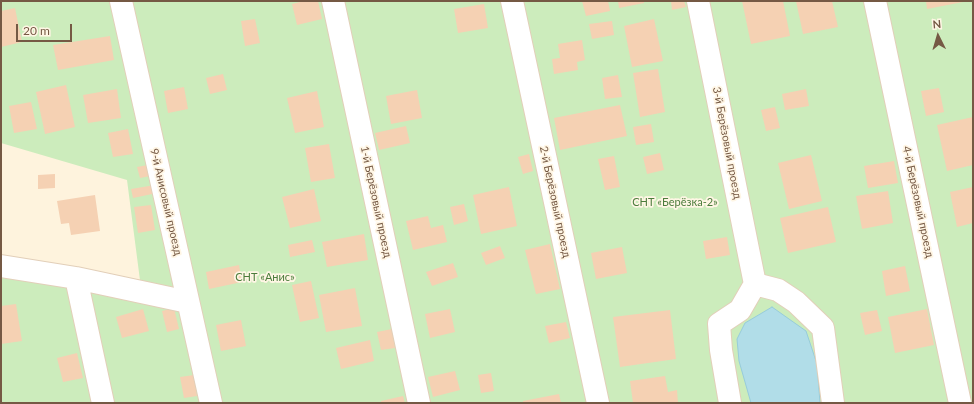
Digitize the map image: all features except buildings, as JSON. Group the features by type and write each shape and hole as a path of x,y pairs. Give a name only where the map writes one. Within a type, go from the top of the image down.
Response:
{"street":[{"name":"9-й Анисовый проезд","path":"121,1 211,403"},
{"name":"1-й Берёзовый проезд","path":"333,1 419,403"},
{"name":"2-й Берёзовый проезд","path":"512,1 598,403"},
{"name":"3-й Берёзовый проезд","path":"698,1 755,284"},
{"name":"4-й Берёзовый проезд","path":"876,1 960,403"},
{"path":"1,266 76,278 188,302"},
{"path":"76,278 103,403"},
{"path":"730,403 721,350 720,324 740,310 755,284 778,290 796,302 823,328 833,403"}],"green space":[{"name":"СНТ «Берёзка-2»","path":"1,1 973,1 973,403 1,403 1,255 141,288 127,180 1,143"}],"water":[{"path":"772,307 806,331 817,364 820,403 751,403 739,361 737,339 745,323"}],"park label":[{"name":"СНТ «Анис»","path":"265,277"}]}
